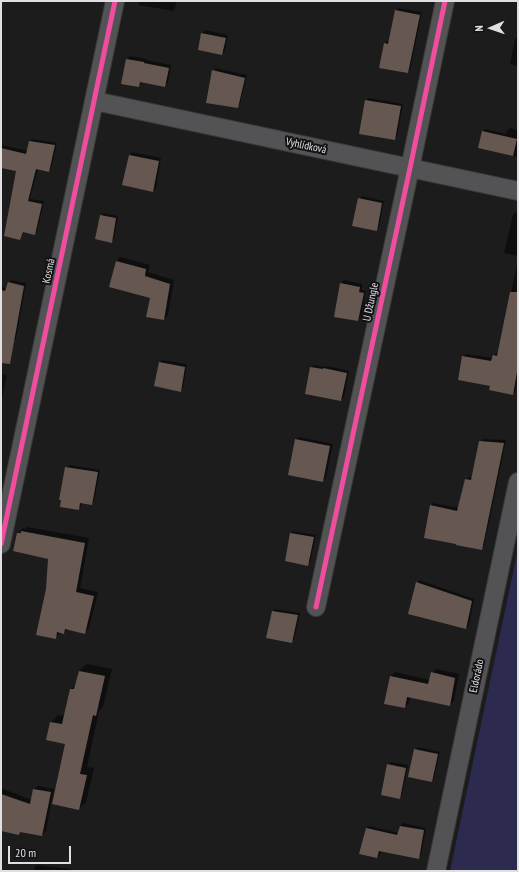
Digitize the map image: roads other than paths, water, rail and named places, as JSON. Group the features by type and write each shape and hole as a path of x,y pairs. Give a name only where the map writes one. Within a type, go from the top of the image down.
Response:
{"street":[{"name":"Kosmá","path":"1,544 115,1"},
{"name":"U Džungle","path":"316,607 445,1"},
{"name":"Vyhlídková","path":"95,101 518,191"},
{"name":"Eldorádo","path":"436,871 518,482"}]}
